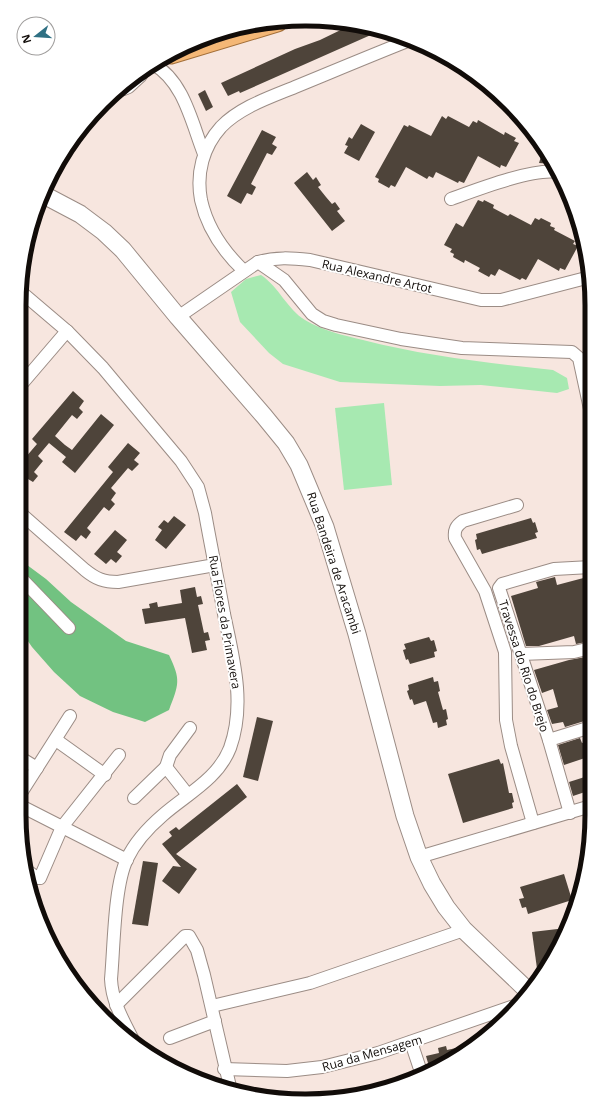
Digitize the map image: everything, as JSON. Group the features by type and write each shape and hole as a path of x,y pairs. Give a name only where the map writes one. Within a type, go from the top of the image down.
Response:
{"main road":[{"name":"Rua Bandeira de Aracambi","path":"48,197 80,214 104,232 123,250 178,318 286,443 310,488 324,527 357,634 405,816 420,857 432,884 446,907 464,930 525,988"}],"street":[{"path":"244,271 230,258 217,239 203,208 198,185 204,154 211,140 222,126 238,114 262,101 402,43"},
{"path":"159,68 164,71 178,88 204,154"},
{"path":"451,199 480,188 542,172 551,172"},
{"name":"Rua Alexandre Artot","path":"178,318 258,262 285,257 310,260 481,300 501,300 584,279"},
{"path":"258,262 284,280 312,314 323,321 401,339 462,348 572,352 579,358 585,386"},
{"name":"Rua Flores da Primavera","path":"27,296 67,330 103,368 181,461 198,487 205,513 238,684 236,712 230,747 223,763 211,778 162,815 144,832 127,860 120,885 111,978 112,992 116,1005 129,1031"},
{"path":"26,380 67,330"},
{"path":"517,505 463,521 457,525 454,531 458,545 485,591 505,652 506,720 511,746 533,823"},
{"path":"26,518 85,570 96,578 106,582 118,582 215,565"},
{"name":"Travessa do Rio do Brejo","path":"570,813 549,740 500,590 500,586 554,569 585,567"},
{"path":"26,583 69,628"},
{"path":"505,652 520,651 568,653 585,649"},
{"path":"26,785 70,716"},
{"path":"134,798 166,768 170,755 190,728"},
{"path":"549,740 585,729"},
{"path":"56,740 104,775"},
{"path":"33,875 40,878 62,827 119,755"},
{"path":"26,761 37,768"},
{"path":"166,768 188,795"},
{"path":"420,857 585,808"},
{"path":"26,809 127,860"},
{"path":"212,1006 310,983 464,930"},
{"path":"116,1005 185,936 188,935 191,937 197,950 212,1006 227,1082"},
{"name":"Rua da Mensagem","path":"224,1069 287,1071 310,1070 371,1055 506,1009"},
{"path":"170,1038 215,1021"},
{"path":"411,1042 420,1069"}],"green space":[{"path":"261,275 273,286 293,310 305,320 326,330 386,346 433,355 553,370 567,378 569,389 557,393 481,385 440,386 340,382 283,364 269,353 240,322 231,292 246,279"},
{"path":"384,403 392,485 344,490 335,408"},
{"path":"26,564 46,579 71,602 126,641 169,655 177,677 177,688 169,710 145,722 113,712 80,696 54,672 26,638"}],"building":[{"path":"344,28 372,34 240,93 239,91 228,96 221,83 295,49 320,40"},
{"path":"205,90 213,107 206,111 198,94"},
{"path":"442,116 446,119 448,116 469,127 473,121 477,123 478,120 504,135 505,132 516,138 514,141 519,143 506,167 501,165 500,168 478,156 464,183 459,181 458,183 436,172 433,178 429,176 427,179 406,167 395,187 391,185 389,188 378,182 379,179 375,177 404,125 408,127 409,125 431,136"},
{"path":"361,124 375,132 359,161 344,153 348,146 345,145 349,137 352,139"},
{"path":"262,130 276,137 272,144 277,147 272,155 267,153 251,184 256,187 252,195 247,193 241,204 227,196"},
{"path":"541,155 546,164 539,163"},
{"path":"307,172 313,180 316,177 321,185 318,187 332,204 335,202 340,209 337,211 345,221 332,231 294,183"},
{"path":"478,200 483,202 484,200 494,205 493,208 508,216 510,214 531,225 535,218 539,220 541,218 551,223 550,226 555,228 554,230 575,241 573,244 578,246 565,270 560,268 559,271 538,259 526,280 522,278 520,280 499,269 495,276 491,274 489,277 478,271 480,268 465,260 464,263 453,257 454,254 450,252 452,249 444,245 456,223 463,227"},
{"path":"73,391 84,401 79,408 83,412 77,419 72,415 55,436 65,445 72,450 101,414 114,425 75,473 62,462 66,457 49,443 38,456 43,461 34,472 38,476 33,482 28,479 26,481 26,457 37,444 32,439"},
{"path":"128,443 140,453 134,460 139,464 132,471 128,468 111,488 116,493 111,500 115,504 109,511 104,507 87,528 91,532 86,539 81,535 76,541 64,532 113,472 108,467"},
{"path":"174,516 186,525 166,549 155,540 162,530 158,527 164,520 168,523"},
{"path":"531,518 533,523 535,522 538,532 535,533 537,538 482,554 480,549 477,550 475,540 477,539 476,534"},
{"path":"115,530 127,540 117,552 122,556 116,563 111,559 106,564 94,554"},
{"path":"555,577 557,585 585,578 585,642 576,644 574,636 539,646 526,646 511,596 538,588 536,582"},
{"path":"195,587 197,597 201,596 203,604 198,605 204,633 208,632 210,640 205,641 207,650 192,653 185,618 145,624 142,609 150,608 149,604 157,602 158,607 182,603 180,590"},
{"path":"429,637 431,641 434,640 437,651 434,652 435,657 410,664 408,659 406,660 403,650 406,649 404,644"},
{"path":"585,657 585,721 565,727 563,722 552,724 547,710 558,707 553,689 542,693 534,670"},
{"path":"433,677 434,682 438,681 440,691 438,692 443,710 446,709 448,719 446,720 447,725 438,728 437,722 433,723 426,701 414,705 412,699 410,700 407,691 409,690 408,685"},
{"path":"257,717 273,721 258,781 243,777"},
{"path":"580,738 582,743 585,742 585,758 564,765 558,745"},
{"path":"499,759 501,764 503,763 509,793 512,793 514,802 512,803 513,808 463,823 448,774"},
{"path":"585,777 585,792 573,796 569,782"},
{"path":"237,784 247,797 176,854 197,869 179,894 162,881 173,866 181,867 162,844 172,836 169,832 176,827 179,830"},
{"path":"143,861 158,863 148,926 132,924"},
{"path":"564,874 572,899 571,900 528,914 526,907 522,908 519,899 524,898 520,887"},
{"path":"560,929 548,954 537,971 532,932"},
{"path":"446,1046 447,1050 461,1047 429,1065 426,1056 439,1053 438,1048"}]}
